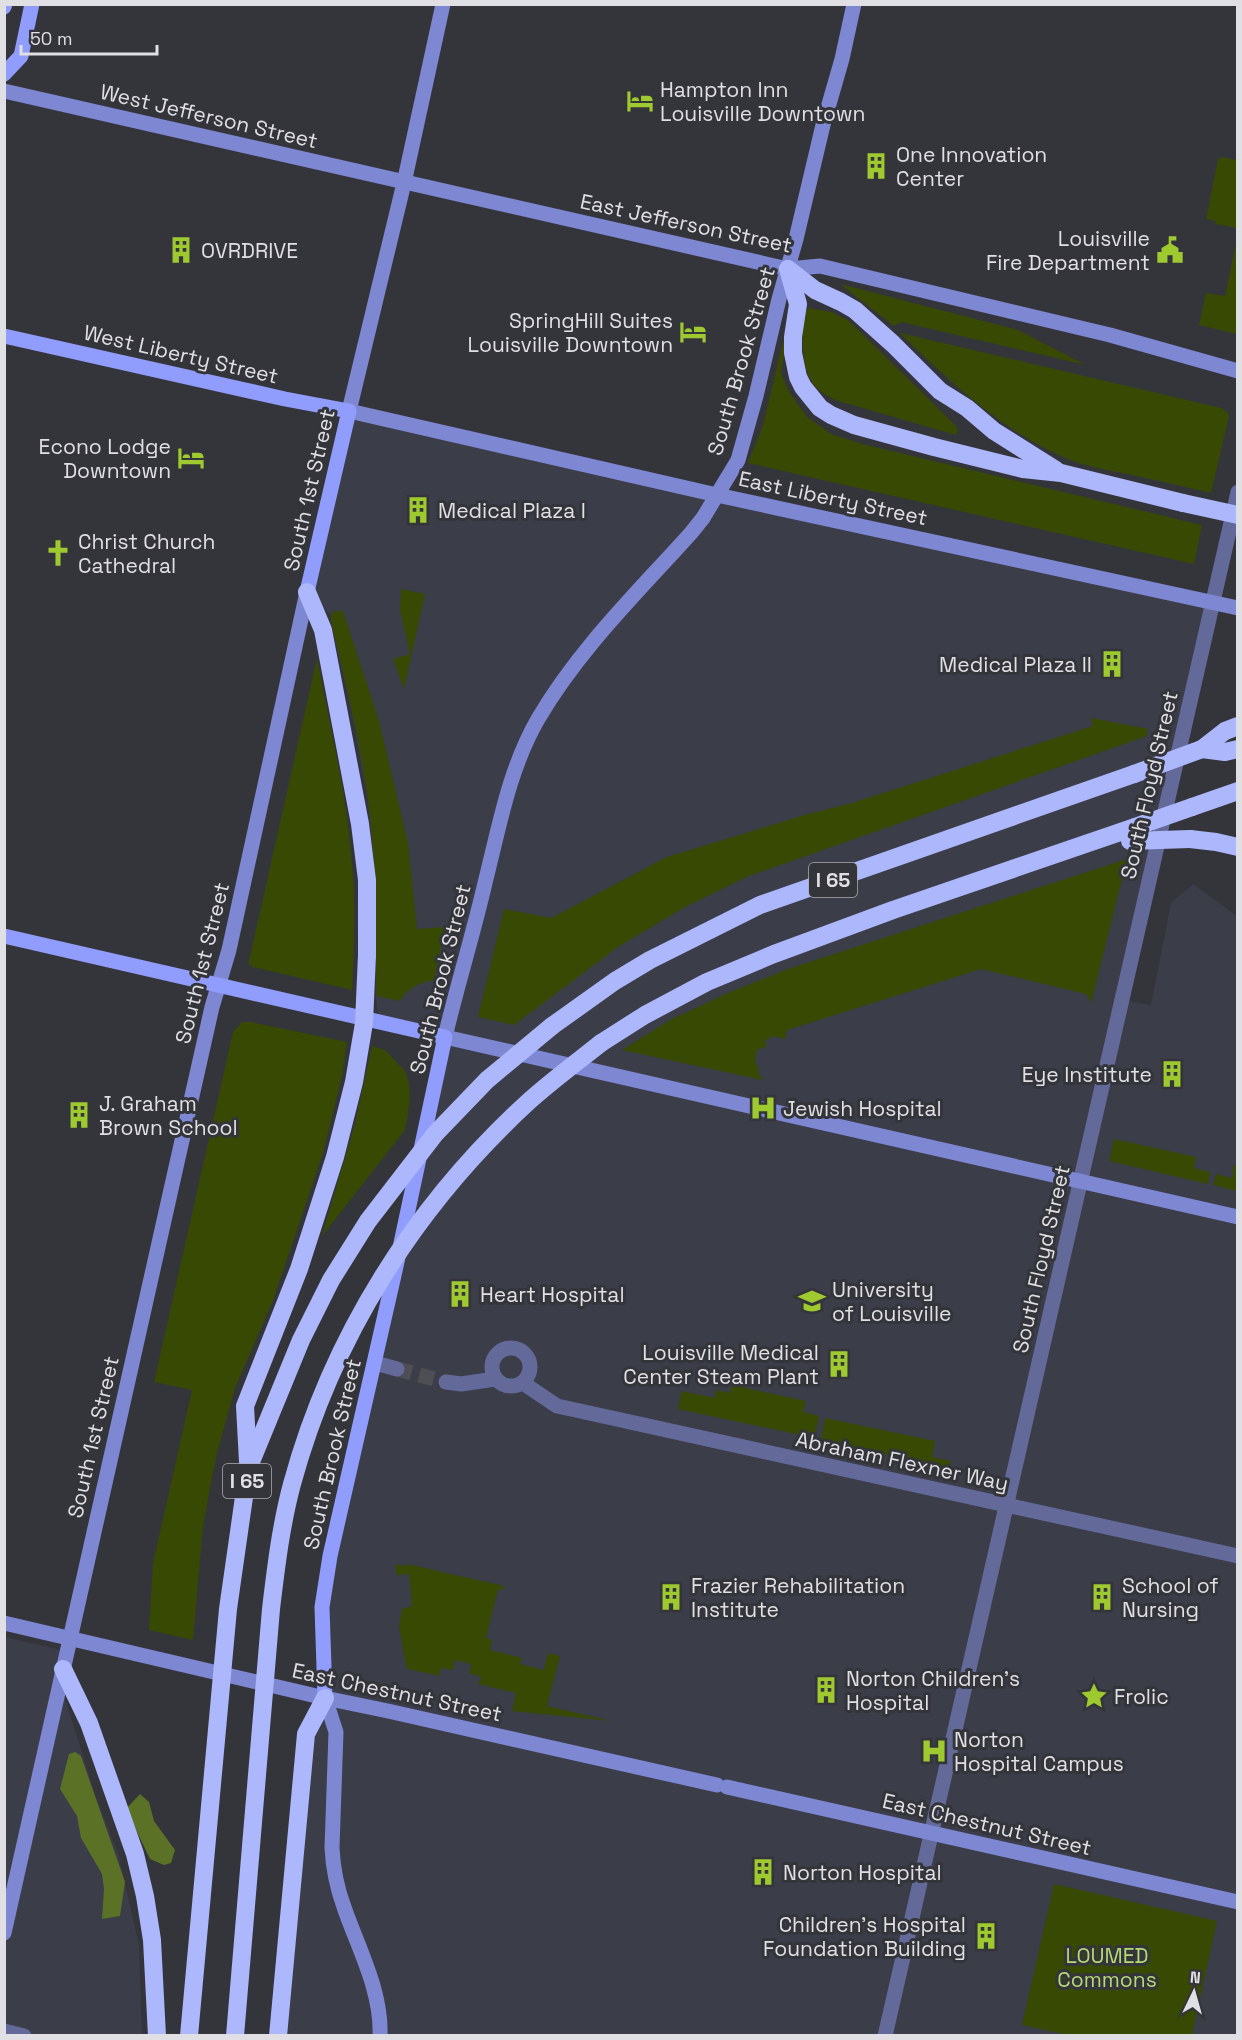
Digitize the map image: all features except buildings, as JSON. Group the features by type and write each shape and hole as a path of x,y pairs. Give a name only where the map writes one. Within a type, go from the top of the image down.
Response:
{"highway":[{"path":"788,269 815,290 855,310 940,391 967,408 994,431 1060,472"},
{"path":"788,269 798,304 793,337 795,368 803,387 820,408 854,425 934,447 1023,469 1060,472 1238,515"},
{"path":"248,1469 245,1406 299,1269 344,1126 364,1023 368,955 367,880 358,813 323,630 307,592"},
{"path":"1202,749 1225,731 1238,726"},
{"name":"I 65","path":"189,2036 228,1609 248,1469 301,1340 331,1280 368,1221 435,1134 488,1080 552,1026 615,981 650,960 760,906 1202,749 1225,752 1238,749"},
{"name":"I 65","path":"235,2036 271,1609 277,1556 292,1485 314,1417 348,1336 408,1236 474,1155 527,1102 601,1043 645,1015 707,982 774,954 893,910 1093,842 1133,834 1192,807 1238,791"},
{"path":"1133,834 1216,842 1238,848"},
{"path":"63,1669 89,1723 135,1854 152,1941 157,2036"},
{"path":"278,2036 306,1734 324,1698"}],"main road":[{"path":"4,74 21,56 32,4"},
{"name":"West Liberty Street","path":"4,336 285,399 349,411"},
{"name":"South 1st Street","path":"307,592 349,411"},
{"path":"4,936 445,1037"},
{"name":"South Brook Street","path":"324,1698 322,1608 334,1533 375,1363 445,1037"}],"street":[{"name":"South 1st Street","path":"349,411 404,183 443,4"},
{"name":"South Brook Street","path":"445,1037 498,826 515,771 537,722 565,676 594,639 691,533 738,460 854,4"},
{"name":"West Jefferson Street","path":"4,91 404,183"},
{"name":"East Jefferson Street","path":"404,183 788,269 820,266 1110,335 1238,370"},
{"name":"East Liberty Street","path":"349,411 717,495 1238,608"},
{"name":"South Floyd Street","path":"885,2036 1238,492"},
{"name":"South 1st Street","path":"4,1932 209,1018 233,929 307,592"},
{"path":"445,1037 1238,1217"},
{"path":"516,1348 526,1355 530,1372 523,1383 511,1387 495,1379 491,1366 493,1359 502,1350 516,1348"},
{"path":"375,1363 397,1369"},
{"path":"453,1383 495,1379"},
{"name":"Abraham Flexner Way","path":"523,1383 557,1406 1238,1556"},
{"name":"East Chestnut Street","path":"4,1623 324,1698 1238,1902"},
{"name":"South Brook Street","path":"324,1698 336,1732 333,1867 343,1906 370,1977 380,2022 380,2036"},
{"path":"4,2031 24,2036"}],"shaded area":[{"name":"Jewish Hospital","path":"349,411 1212,602 1122,1000 1151,1005 1171,903 1193,884 1237,916 1237,2035 277,2036 316,1715 322,1607 445,1038 379,1023 376,996 376,882 368,800 331,615 307,592"},
{"path":"5,1637 61,1650 57,1673 95,1794 119,1857 139,1945 142,2035 5,2036"}],"green space":[{"path":"1222,157 1237,160 1237,228 1215,224 1216,221 1206,219 1218,159"},
{"path":"1237,239 1237,334 1199,325 1206,293 1225,296"},
{"path":"840,284 1018,330 1086,365 901,322 894,326"},
{"path":"809,308 831,312 849,321 956,426 958,431 956,435 835,400 821,391 813,383 805,364 803,313"},
{"path":"900,333 1221,408 1229,416 1211,493 1092,467 1057,454 1032,441 984,409 939,371"},
{"path":"783,342 786,343 781,373 789,392 807,417 831,434 862,444 1202,525 1194,564 748,463 763,425"},
{"path":"401,589 425,594 404,689 393,659 410,654 400,610"},
{"path":"334,611 343,611 379,721 408,843 417,929 445,927 434,980 414,987 400,1001 376,996 375,898 371,824 365,778 331,621"},
{"path":"317,658 341,779 353,870 352,990 249,965"},
{"path":"1091,718 1148,729 1147,736 749,876 685,907 618,947 514,1025 478,1017 504,909 551,918 667,857 852,803 1093,726"},
{"path":"1127,859 1091,1003 1087,995 1082,993 981,969 787,1030 785,1039 773,1036 765,1041 767,1046 757,1050 755,1062 763,1080 622,1050 670,1020 730,992 788,969"},
{"path":"242,1022 347,1042 342,1076 323,1153 273,1300 235,1388 216,1457 203,1526 193,1640 149,1630 153,1563 192,1390 154,1382 233,1032"},
{"path":"372,1046 385,1050 405,1071 409,1083 410,1101 405,1130 322,1236 355,1124"},
{"path":"1114,1139 1196,1157 1194,1168 1210,1172 1208,1184 1109,1161"},
{"path":"1233,1165 1237,1167 1237,1191 1213,1185 1216,1174 1231,1178"},
{"path":"732,1385 806,1401 803,1412 819,1416 815,1438 678,1409 682,1391 714,1398 716,1390 730,1393"},
{"path":"825,1418 935,1441 932,1457 951,1461 949,1468 821,1440"},
{"path":"396,1564 406,1566 407,1564 504,1586 503,1590 498,1589 486,1638 492,1640 490,1650 522,1658 520,1664 544,1670 548,1653 560,1656 547,1706 611,1721 512,1711 516,1693 478,1684 481,1678 469,1673 471,1664 455,1660 453,1670 442,1668 439,1673 441,1676 408,1669 399,1626 402,1609 412,1606 409,1574 396,1575"},
{"path":"75,1752 81,1756 125,1882 120,1916 102,1919 104,1889 102,1874 81,1838 77,1816 60,1789 69,1754"},
{"path":"140,1794 149,1802 154,1821 175,1850 171,1863 164,1865 150,1859 126,1809"},
{"name":"LOUMED Commons","path":"1054,1884 1217,1921 1192,2035 1068,2035 1022,2025"}],"tunnel":[{"path":"397,1369 446,1382"}],"place":[{"name":"Hampton Inn Louisville Downtown","path":"640,101"},
{"name":"One Innovation Center","path":"876,166"},
{"name":"OVRDRIVE","path":"181,250"},
{"name":"Louisville Fire Department","path":"1170,250"},
{"name":"SpringHill Suites Louisville Downtown","path":"693,332"},
{"name":"Econo Lodge Downtown","path":"191,458"},
{"name":"Medical Plaza I","path":"418,510"},
{"name":"Christ Church Cathedral","path":"58,553"},
{"name":"Medical Plaza II","path":"1112,664"},
{"name":"Eye Institute","path":"1172,1074"},
{"name":"Jewish Hospital","path":"763,1108"},
{"name":"J. Graham Brown School","path":"79,1115"},
{"name":"Heart Hospital","path":"460,1294"},
{"name":"University of Louisville","path":"812,1301"},
{"name":"Louisville Medical Center Steam Plant","path":"839,1364"},
{"name":"Frazier Rehabilitation Institute","path":"671,1597"},
{"name":"School of Nursing","path":"1102,1597"},
{"name":"Norton Children's Hospital","path":"826,1690"},
{"name":"Frolic","path":"1094,1696"},
{"name":"Norton Hospital Campus","path":"934,1751"},
{"name":"Norton Hospital","path":"763,1872"},
{"name":"Children's Hospital Foundation Building","path":"986,1936"}]}
